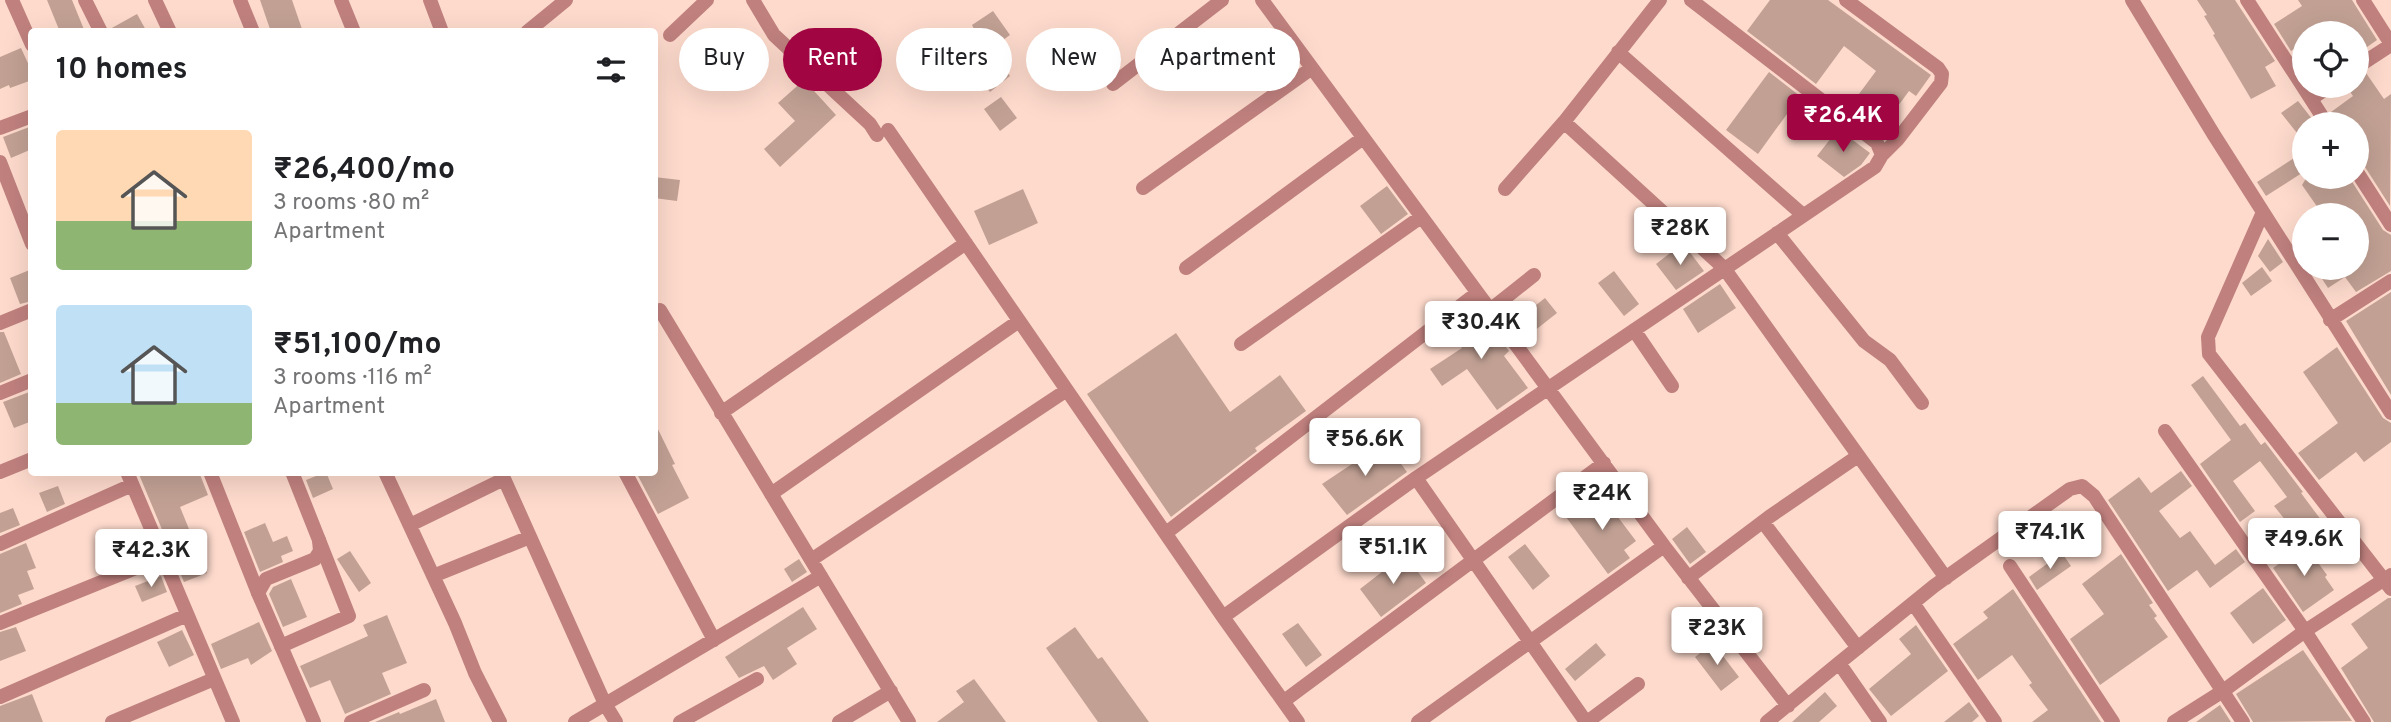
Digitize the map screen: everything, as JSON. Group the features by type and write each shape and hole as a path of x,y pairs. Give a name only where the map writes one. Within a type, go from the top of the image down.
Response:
{"street":[{"path":"12,0 28,36"},
{"path":"85,0 99,28"},
{"path":"155,0 168,28"},
{"path":"240,0 251,28"},
{"path":"341,0 352,28"},
{"path":"430,0 440,28"},
{"path":"532,28 566,0"},
{"path":"670,35 707,0"},
{"path":"753,0 774,35 870,124 883,132 967,243 1298,722"},
{"path":"1121,78 1222,0"},
{"path":"1262,0 1664,546 1788,706"},
{"path":"1505,189 1564,122 1660,0"},
{"path":"1692,0 1877,142 1882,155"},
{"path":"1223,617 1416,478 1875,167 1941,83 1942,74 1938,68 1846,0"},
{"path":"2132,0 2330,320 2391,413"},
{"path":"2247,0 2319,112"},
{"path":"2363,0 2391,44 2369,60"},
{"path":"1618,52 1803,215"},
{"path":"1143,188 1311,68"},
{"path":"0,128 28,118"},
{"path":"1564,122 1724,268 1946,578"},
{"path":"1186,268 1363,138"},
{"path":"0,162 28,234"},
{"path":"2368,189 2391,225"},
{"path":"2174,722 2223,691 2305,631 2389,581 2209,354 2208,337 2263,212"},
{"path":"1241,344 1421,217"},
{"path":"1777,233 1864,341 1890,360 1922,403"},
{"path":"721,413 967,243"},
{"path":"1490,310 1534,275"},
{"path":"2330,320 2391,281"},
{"path":"1166,533 1478,293"},
{"path":"660,310 909,722"},
{"path":"0,323 28,312"},
{"path":"771,494 1019,321"},
{"path":"1633,330 1672,386"},
{"path":"0,393 28,382"},
{"path":"811,560 1067,390"},
{"path":"2165,431 2305,631 2364,722"},
{"path":"1688,578 1858,456"},
{"path":"0,472 28,461"},
{"path":"1284,701 1604,463"},
{"path":"212,476 258,593 314,722"},
{"path":"281,646 349,615 294,476"},
{"path":"386,476 500,722"},
{"path":"410,525 502,476 605,704 616,722"},
{"path":"627,476 714,640"},
{"path":"1416,478 1586,722 1638,684"},
{"path":"0,544 129,479 233,722"},
{"path":"1766,722 1946,578 2070,489 2082,486 2094,496 2243,722"},
{"path":"1763,522 1858,648"},
{"path":"433,576 530,537"},
{"path":"258,593 266,579 315,559 320,551 319,540"},
{"path":"1418,722 1664,546"},
{"path":"0,623 163,557"},
{"path":"2010,566 2113,722"},
{"path":"575,722 821,576"},
{"path":"1913,603 1995,722"},
{"path":"0,697 187,615"},
{"path":"1839,663 1878,721"},
{"path":"112,722 214,679"},
{"path":"680,722 757,679"},
{"path":"351,722 424,690"},
{"path":"839,722 891,691"}],"building":[{"path":"47,0 72,0 83,28 58,28"},
{"path":"260,0 292,0 302,28 270,28"},
{"path":"1770,0 1828,0 1931,75 1916,96 1909,91 1887,121 1856,98 1876,71 1844,46 1816,84 1747,31"},
{"path":"2197,0 2235,0 2275,61 2265,67 2276,86 2251,99 2213,35 2215,34 2204,16 2207,15"},
{"path":"2298,0 2352,0 2365,21 2292,21 2291,51 2274,24 2302,6"},
{"path":"993,11 1005,28 974,28 972,25"},
{"path":"137,14 145,28 112,28"},
{"path":"2369,27 2377,40 2369,46"},
{"path":"21,48 28,63 28,81 0,89 0,57"},
{"path":"1769,72 1800,96 1758,154 1726,130"},
{"path":"2369,77 2384,99 2391,94 2390,206 2369,173 2369,112 2331,112 2350,98 2369,98"},
{"path":"792,91 814,91 836,115 780,167 764,149 795,121 778,103"},
{"path":"1001,97 1017,118 1000,131 984,109"},
{"path":"2298,101 2307,112 2292,112 2292,127 2281,113"},
{"path":"28,128 28,151 11,158 3,137"},
{"path":"1838,129 1870,153 1861,165 1844,177 1817,156"},
{"path":"2292,159 2292,179 2266,196 2257,182"},
{"path":"658,177 680,180 677,201 658,199"},
{"path":"1387,186 1408,214 1381,234 1360,206"},
{"path":"1023,189 1038,223 989,245 974,211"},
{"path":"2305,189 2357,189 2366,203 2315,203"},
{"path":"2369,208 2383,230 2391,235 2391,271 2356,292 2347,280 2369,280"},
{"path":"2268,239 2283,262 2270,272 2258,256"},
{"path":"1683,243 1704,271 1676,290 1656,264"},
{"path":"2262,267 2272,281 2251,296 2242,283"},
{"path":"28,271 28,302 20,304 10,278"},
{"path":"1614,271 1639,304 1624,316 1598,283"},
{"path":"2323,280 2340,280 2328,288"},
{"path":"1720,284 1736,308 1698,333 1683,309"},
{"path":"2391,292 2391,395 2346,321"},
{"path":"1545,298 1557,313 1524,339 1512,324"},
{"path":"1477,309 1509,351 1504,356 1528,388 1497,410 1467,369 1442,386 1430,369 1462,348 1448,329"},
{"path":"0,332 4,332 21,374 0,383"},
{"path":"1176,333 1230,412 1280,375 1306,411 1255,448 1257,451 1171,517 1087,394"},
{"path":"2337,347 2383,418 2391,423 2391,442 2364,462 2356,452 2319,480 2298,453 2338,423 2303,372"},
{"path":"2203,376 2240,426 2245,423 2261,445 2265,442 2327,528 2305,544 2274,506 2287,497 2260,461 2233,481 2255,511 2240,522 2200,464 2231,440 2191,385"},
{"path":"28,393 28,423 14,428 3,402"},
{"path":"658,429 689,498 658,514 638,476 658,476"},
{"path":"1385,442 1407,472 1347,515 1322,484"},
{"path":"2181,471 2192,486 2159,511 2180,538 2190,531 2215,565 2236,549 2245,562 2210,588 2197,570 2168,591 2108,500 2139,477 2151,493"},
{"path":"140,476 201,476 208,495 180,507 207,573 184,582"},
{"path":"316,476 328,476 333,489 313,498 306,480"},
{"path":"58,486 65,504 47,512 39,493"},
{"path":"1599,492 1636,541 1624,550 1630,558 1608,574 1566,517"},
{"path":"13,508 20,525 0,533 0,513"},
{"path":"265,523 273,542 287,536 293,551 281,556 283,562 260,572 244,532"},
{"path":"1687,527 1706,552 1690,564 1672,539"},
{"path":"26,543 36,568 27,571 34,589 18,595 22,604 0,613 0,554"},
{"path":"1525,544 1550,576 1533,590 1508,557"},
{"path":"2305,545 2327,575 2325,577 2334,590 2303,612 2273,568"},
{"path":"350,551 371,583 359,592 337,559"},
{"path":"2062,553 2071,566 2037,590 2029,577"},
{"path":"1405,554 1426,583 1381,617 1360,589"},
{"path":"2121,554 2153,603 2149,605 2157,616 2154,618 2168,637 2100,685 2070,639 2104,614 2082,584"},
{"path":"799,559 807,572 792,582 784,569"},
{"path":"161,576 167,592 142,602 135,586"},
{"path":"291,579 307,617 283,627 269,594 273,587"},
{"path":"2263,588 2286,620 2253,644 2230,613"},
{"path":"2013,589 2101,722 2032,722 2048,710 2029,685 2032,683 2012,655 1978,680 1953,644 1988,618 1983,612"},
{"path":"2391,598 2391,722 2374,722 2341,668 2368,648 2351,624"},
{"path":"803,607 817,629 787,648 797,664 773,680 764,666 739,678 725,657"},
{"path":"387,615 407,663 382,673 391,694 345,714 330,680 310,688 300,666 368,636 363,625"},
{"path":"259,622 272,651 251,665 248,658 221,669 211,644"},
{"path":"1298,623 1322,655 1306,667 1282,634"},
{"path":"1916,625 1948,671 1891,716 1869,689 1911,654 1899,639"},
{"path":"16,627 26,651 0,661 0,632"},
{"path":"1075,627 1098,659 1102,657 1149,722 1098,722 1046,648"},
{"path":"182,630 194,655 169,667 157,642"},
{"path":"1596,643 1606,655 1575,681 1565,669"},
{"path":"1713,643 1739,677 1721,691 1695,657"},
{"path":"2303,650 2352,721 2253,722 2236,694"},
{"path":"974,679 1006,722 937,722 964,702 956,691"},
{"path":"1825,692 1837,706 1819,722 1792,722"},
{"path":"32,694 43,722 0,722 0,706"},
{"path":"436,699 445,722 375,722 399,712 400,714"},
{"path":"1969,702 1979,716 1972,722 1944,722"},
{"path":"2220,705 2231,722 2196,722"}]}
